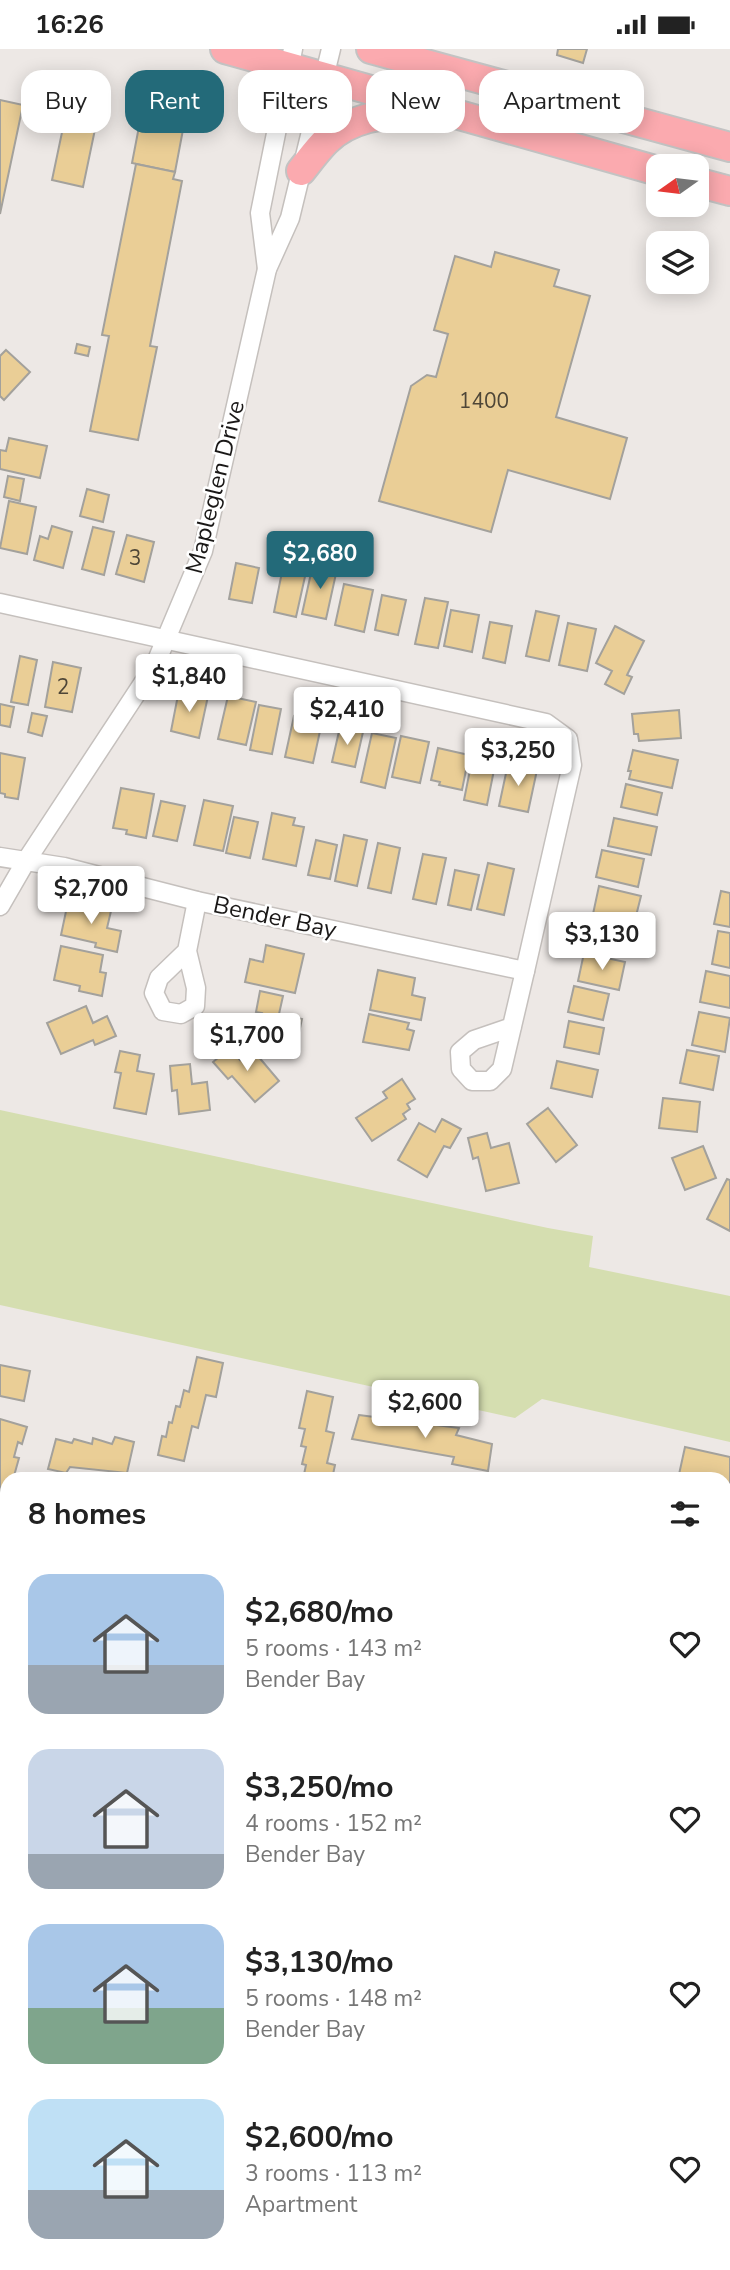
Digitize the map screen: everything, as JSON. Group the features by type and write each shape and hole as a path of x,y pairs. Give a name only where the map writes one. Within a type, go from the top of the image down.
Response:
{"main road":[{"path":"225,49 291,58 312,70"},
{"path":"371,49 730,147"},
{"path":"465,117 646,168"},
{"path":"301,171 327,140 348,125 366,119"},
{"path":"709,185 730,191"}],"street":[{"name":"Mapleglen Drive","path":"326,70 331,49"},
{"name":"Mapleglen Drive","path":"267,269 260,213 291,58"},
{"name":"Mapleglen Drive","path":"0,906 26,861 155,664 203,551 267,269 290,218 310,133"},
{"path":"0,603 546,723 568,739 572,765 512,1027"},
{"name":"Bender Bay","path":"0,857 64,867 197,901 525,971"},
{"path":"187,951 197,901"}],"green space":[{"path":"0,1110 593,1236 589,1267 730,1296 730,1442 542,1399 515,1418 0,1305"}],"building":[{"path":"558,49 587,49 583,63 557,55"},
{"path":"0,100 21,105 21,114 0,214"},
{"path":"62,133 94,133 83,187 52,180"},
{"path":"138,133 182,133 175,172 132,163"},
{"path":"136,164 175,172 173,179 182,181 150,346 157,347 138,440 90,431 109,336 102,335"},
{"path":"495,252 559,270 554,286 590,296 556,417 627,438 610,499 508,470 491,532 379,501 411,386 427,375 436,377 448,334 434,330 455,256 491,267"},
{"path":"77,344 90,347 88,356 75,353"},
{"path":"6,350 30,372 4,400 0,396 0,356"},
{"path":"9,438 47,446 40,478 0,469 0,450 6,451"},
{"path":"8,476 24,479 20,501 4,497"},
{"path":"87,489 109,495 103,522 80,516"},
{"path":"9,501 36,507 27,554 0,548"},
{"path":"52,526 72,532 63,568 34,560 40,536 48,539"},
{"path":"93,527 114,532 104,575 82,569"},
{"path":"127,535 154,542 144,582 116,574"},
{"path":"236,563 259,568 252,603 229,599"},
{"path":"313,564 337,569 326,619 302,614"},
{"path":"283,567 306,572 296,617 274,612"},
{"path":"344,584 373,590 364,632 335,625"},
{"path":"382,595 406,600 398,635 375,630"},
{"path":"425,598 448,602 438,648 415,644"},
{"path":"451,610 479,615 472,652 444,646"},
{"path":"536,611 559,616 549,661 526,656"},
{"path":"490,622 512,626 505,663 483,658"},
{"path":"568,623 596,629 587,671 559,665"},
{"path":"615,626 644,641 627,675 632,677 624,694 605,684 612,671 596,663"},
{"path":"20,656 37,660 28,705 11,702"},
{"path":"53,662 81,668 72,712 45,707"},
{"path":"179,690 208,696 199,738 171,731"},
{"path":"228,696 256,702 246,745 218,739"},
{"path":"0,704 14,707 10,727 0,725"},
{"path":"259,705 281,709 272,754 250,750"},
{"path":"679,710 681,738 639,741 638,734 634,734 632,714"},
{"path":"32,713 47,716 42,736 28,732"},
{"path":"294,716 322,722 313,763 285,757"},
{"path":"340,727 363,732 355,767 332,762"},
{"path":"372,733 396,738 385,788 361,782"},
{"path":"401,736 429,742 420,783 392,777"},
{"path":"438,748 469,755 462,790 439,785 440,782 431,780"},
{"path":"633,750 678,760 672,788 629,779"},
{"path":"0,753 25,758 18,799 5,797 5,794 0,793"},
{"path":"473,755 496,760 487,805 464,800"},
{"path":"508,764 537,770 528,812 499,806"},
{"path":"626,784 662,793 657,815 621,807"},
{"path":"121,788 154,794 146,838 126,834 127,830 113,828"},
{"path":"204,800 233,806 223,851 194,845"},
{"path":"161,801 185,806 177,841 153,836"},
{"path":"272,813 295,818 293,825 304,827 296,866 263,859"},
{"path":"234,817 258,822 250,858 226,853"},
{"path":"614,818 657,827 651,855 608,846"},
{"path":"344,835 367,840 357,886 335,881"},
{"path":"316,840 337,845 330,879 308,875"},
{"path":"378,843 400,848 391,893 368,888"},
{"path":"602,850 644,859 638,887 596,877"},
{"path":"423,854 446,858 436,904 413,899"},
{"path":"488,863 514,869 504,915 477,909"},
{"path":"455,870 479,875 471,910 448,905"},
{"path":"599,886 641,896 634,924 593,914"},
{"path":"721,891 730,893 730,927 714,924"},
{"path":"68,902 111,911 107,928 121,931 117,952 95,947 96,943 61,935"},
{"path":"586,924 632,934 627,956 581,946"},
{"path":"718,931 730,933 730,968 712,964"},
{"path":"266,945 304,954 295,993 245,982 250,959 263,962"},
{"path":"61,946 103,955 100,972 106,973 102,996 79,991 80,986 54,980"},
{"path":"584,953 625,962 619,990 578,981"},
{"path":"378,970 415,978 412,995 425,998 421,1020 370,1010"},
{"path":"706,971 730,976 730,1008 700,1002"},
{"path":"574,986 609,994 603,1020 568,1012"},
{"path":"260,991 283,996 279,1014 302,1019 296,1046 256,1037 262,1013 256,1012"},
{"path":"86,1006 93,1023 107,1016 116,1036 95,1045 93,1040 61,1054 47,1023"},
{"path":"699,1012 730,1018 725,1052 692,1045"},
{"path":"369,1014 409,1023 407,1029 414,1031 409,1050 363,1042"},
{"path":"569,1021 604,1028 599,1054 564,1047"},
{"path":"230,1048 240,1060 252,1049 279,1081 255,1102 232,1076 228,1079 213,1062"},
{"path":"687,1050 719,1056 713,1090 680,1083"},
{"path":"120,1051 140,1055 137,1071 154,1074 146,1114 114,1108 121,1073 115,1072"},
{"path":"557,1061 598,1070 592,1097 551,1088"},
{"path":"190,1064 192,1084 207,1082 210,1110 179,1114 177,1090 172,1091 170,1066"},
{"path":"402,1079 415,1099 407,1104 410,1109 403,1114 406,1119 372,1141 356,1118 387,1098 383,1092"},
{"path":"663,1098 700,1102 697,1132 659,1128"},
{"path":"548,1108 577,1145 556,1162 527,1124"},
{"path":"442,1119 461,1129 450,1148 444,1146 427,1177 398,1160 419,1123 435,1132"},
{"path":"487,1133 491,1148 509,1143 519,1183 486,1191 478,1157 473,1159 468,1138"},
{"path":"703,1146 716,1178 685,1190 672,1158"},
{"path":"727,1179 730,1180 730,1231 707,1219"},
{"path":"197,1357 223,1363 216,1397 206,1395 198,1428 192,1426 184,1461 158,1455 162,1436 166,1437 176,1406 180,1407 184,1390 189,1392"},
{"path":"0,1365 30,1371 24,1401 0,1396"},
{"path":"307,1391 333,1397 326,1431 334,1433 327,1463 335,1465 334,1472 304,1472 306,1465 302,1464 306,1447 301,1446 305,1429 299,1428"},
{"path":"359,1415 459,1428 456,1435 492,1444 488,1471 452,1464 454,1457 352,1439"},
{"path":"0,1419 27,1427 22,1444 18,1442 14,1457 19,1458 15,1472 0,1472"},
{"path":"115,1437 134,1442 127,1472 70,1467 67,1472 48,1469 56,1439 72,1443 74,1439 92,1444 93,1438 112,1444"},
{"path":"685,1447 730,1457 730,1472 680,1472"}]}
